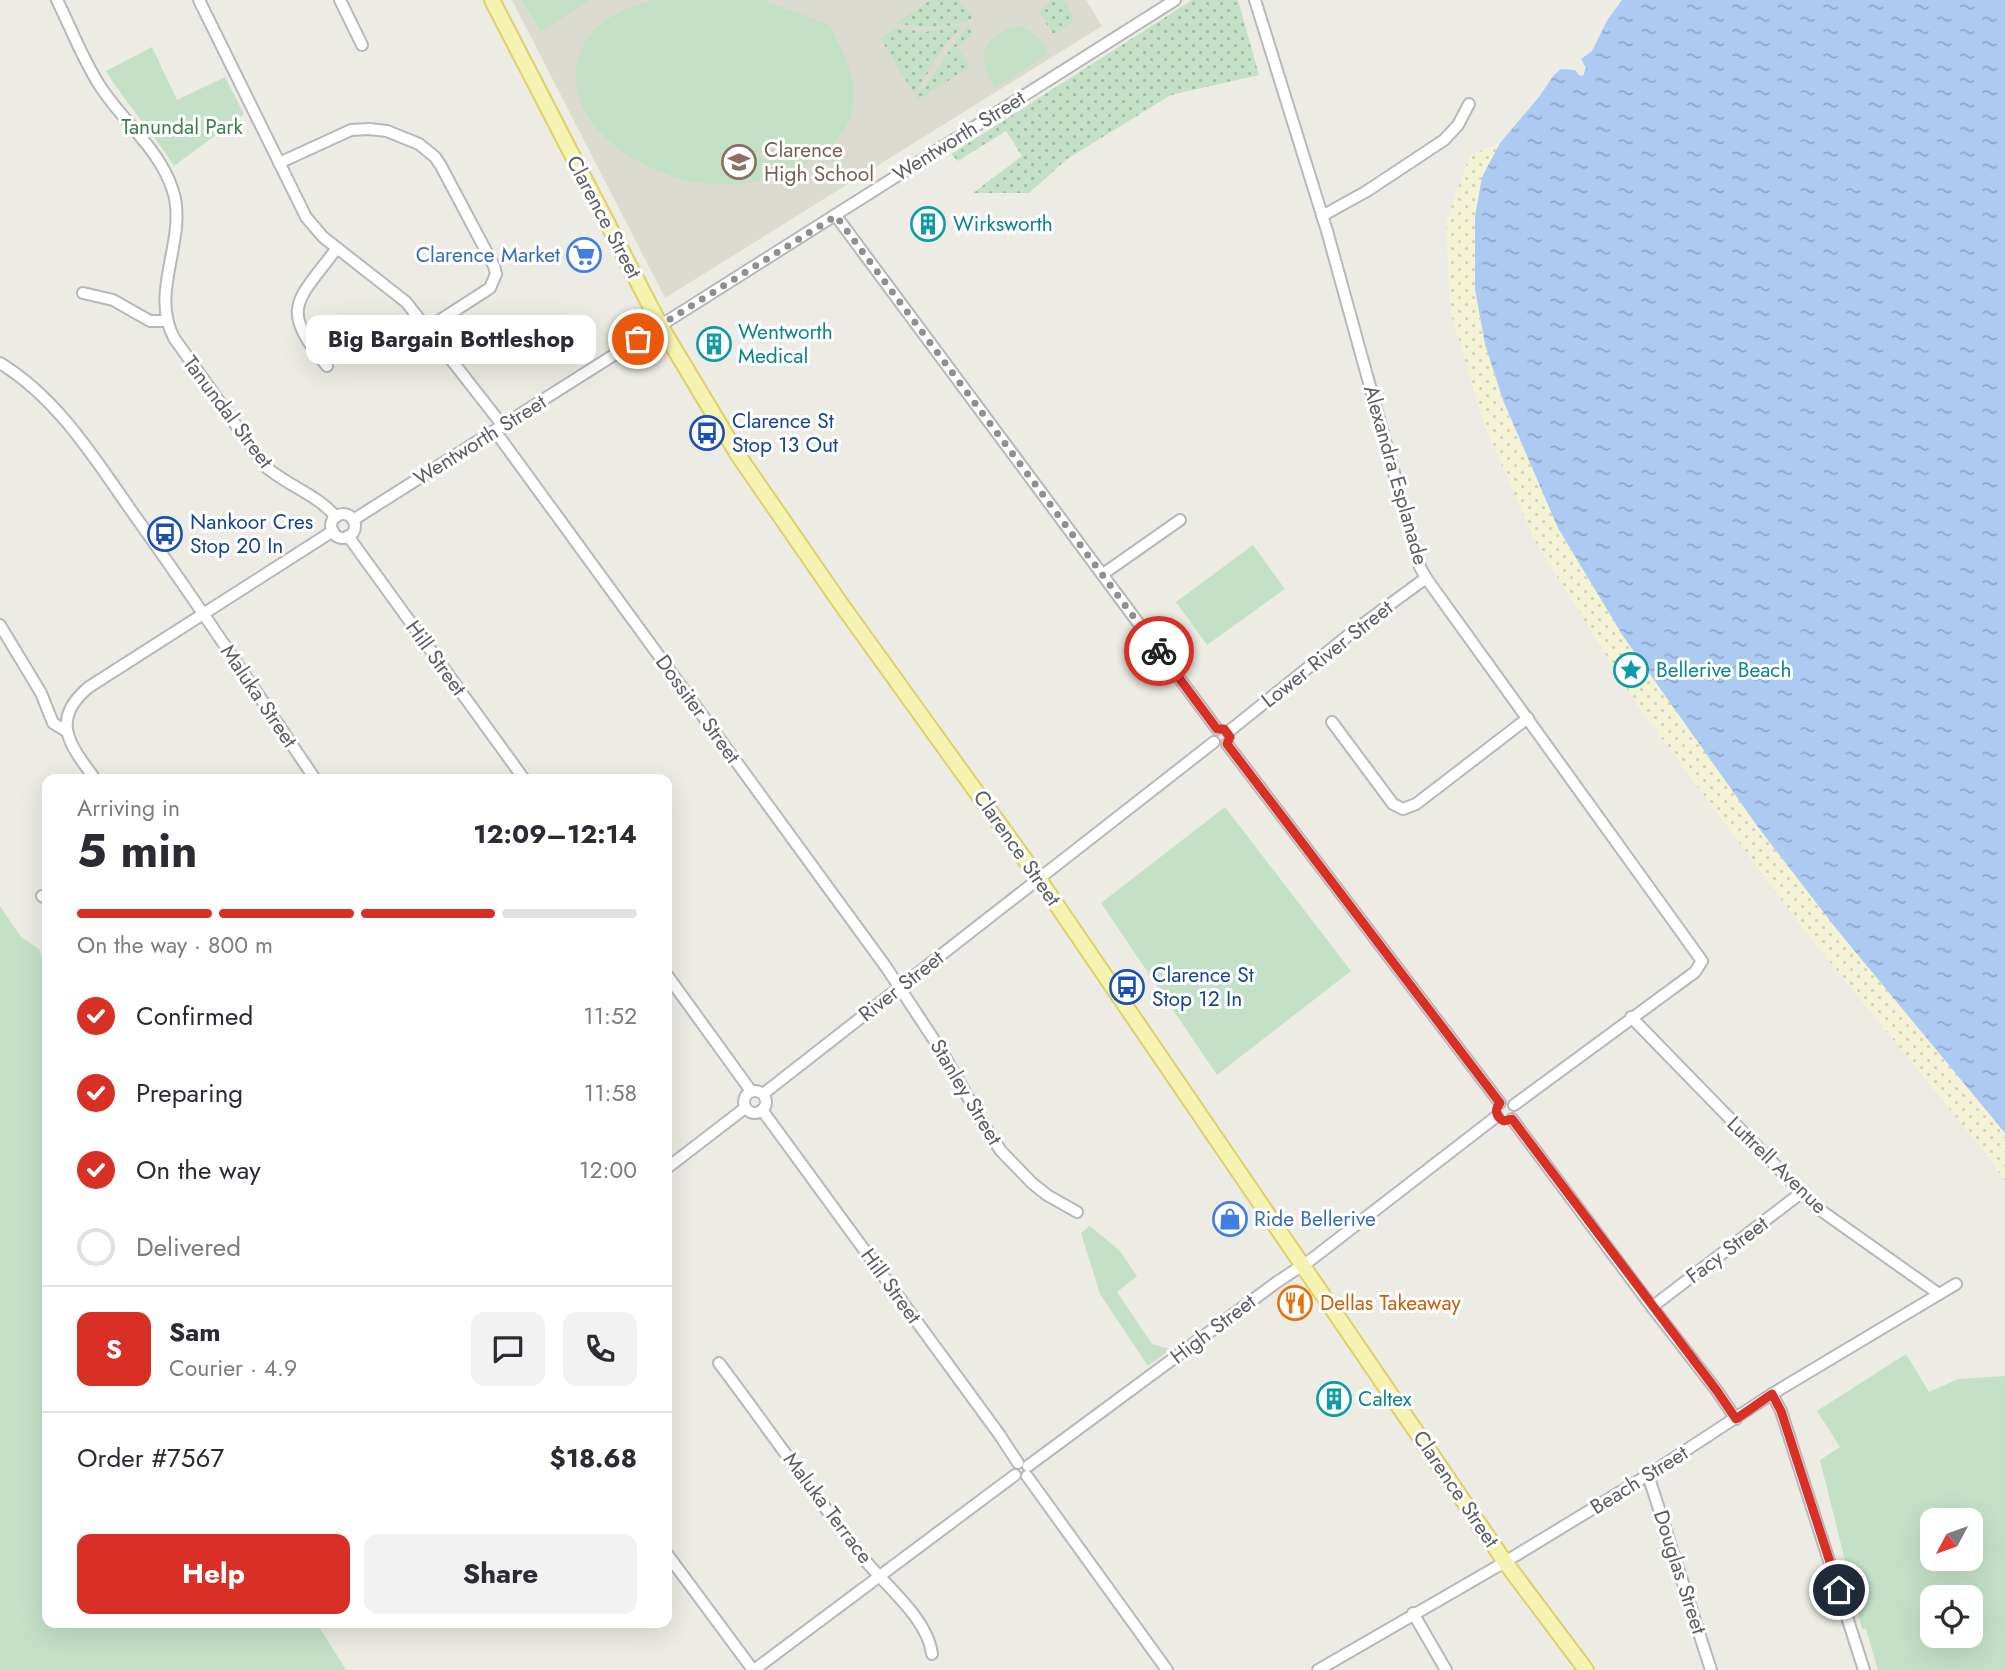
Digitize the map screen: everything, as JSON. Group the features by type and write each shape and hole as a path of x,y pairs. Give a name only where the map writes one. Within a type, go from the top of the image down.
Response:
{"main road":[{"name":"Clarence Street","path":"492,0 660,324 761,491 1039,879 1505,1562 1586,1670"}],"street":[{"name":"Tanundal Street","path":"57,0 101,87 144,140 170,181 176,209 164,303 167,321 180,348 267,467 284,481 324,505 336,517"},
{"name":"Dossiter Street","path":"199,0 313,228 397,293 428,328 900,987"},
{"path":"340,0 362,45"},
{"name":"Wentworth Street","path":"353,520 1175,0"},
{"name":"Alexandra Esplanade","path":"1255,0 1322,216 1420,567 1702,961 1695,972 1631,1017"},
{"path":"1322,216 1378,184 1444,140 1458,125 1469,104"},
{"path":"279,163 343,133 369,129 405,137 435,157 496,274 494,282 484,293 428,328"},
{"path":"836,216 1103,574 1222,731 1230,737 1227,744"},
{"path":"327,366 304,335 297,318 297,310 301,296 337,248"},
{"path":"83,293 113,300 150,321 167,321"},
{"name":"Maluka Street","path":"0,363 34,389 64,419 204,613 312,774"},
{"path":"345,515 353,520 354,529 348,536 339,537 333,531 331,525 336,517 345,515"},
{"path":"1103,574 1180,520"},
{"path":"91,774 71,745 66,731 70,708 82,692 333,531"},
{"name":"Hill Street","path":"348,536 520,774"},
{"name":"Lower River Street","path":"1222,731 1426,578"},
{"path":"0,625 41,693 53,723 66,731"},
{"path":"1332,722 1393,804 1403,809 1412,807 1528,718"},
{"path":"1222,731 1212,735 1214,742 1220,746 1227,744"},
{"path":"1039,879 1214,742"},
{"path":"1227,744 1500,1103"},
{"name":"River Street","path":"763,1094 1039,879"},
{"path":"672,982 751,1091"},
{"name":"Stanley Street","path":"900,987 1001,1151 1032,1184 1077,1212"},
{"path":"1514,1105 1631,1017"},
{"name":"Luttrell Avenue","path":"1631,1017 1816,1207 1939,1294"},
{"path":"751,1091 763,1094 766,1101 762,1111 751,1112 745,1108 744,1098 751,1091"},
{"path":"1509,1101 1514,1105 1516,1114 1512,1119 1504,1121 1497,1116 1500,1103 1509,1101"},
{"path":"672,1164 745,1108"},
{"name":"Hill Street","path":"762,1111 1025,1468 1167,1670"},
{"name":"High Street","path":"1025,1468 1302,1265 1497,1116"},
{"path":"1512,1119 1736,1419"},
{"name":"Facy Street","path":"1652,1307 1801,1193"},
{"name":"Beach Street","path":"1318,1670 1505,1562 1648,1475 1772,1394 1955,1284"},
{"name":"Maluka Terrace","path":"719,1363 857,1549 924,1630 931,1644 932,1654"},
{"path":"1772,1394 1781,1411 1864,1670"},
{"path":"672,1561 753,1670 1015,1475 1020,1478 1025,1468"},
{"name":"Douglas Street","path":"1648,1475 1711,1670"},
{"path":"1413,1614 1446,1670"}],"shaded area":[{"name":"Clarence High School","path":"512,0 1086,0 1102,26 665,298"}],"green space":[{"path":"521,0 591,0 541,31"},
{"path":"653,0 763,0 830,25 846,59 854,95 850,118 839,138 822,154 801,166 777,176 729,185 685,180 661,172 616,147 598,130 584,110 577,88 577,64 581,50 595,29 616,14"},
{"path":"931,0 958,0 973,17 947,26 924,27 895,23"},
{"path":"1051,0 1064,0 1073,15 1072,23 1058,34 1052,33 1040,13"},
{"path":"1192,0 1238,0 1259,75 1171,95 1067,159 1029,193 973,193 1022,156 1006,131 958,161 951,154"},
{"path":"969,25 972,36 957,47 970,67 918,100 915,96 930,80"},
{"path":"963,26 947,42 918,89 913,92 880,38 896,28 926,32"},
{"path":"1016,26 1032,32 1049,54 995,88 985,67 985,50 995,36"},
{"name":"Tanundal Park","path":"152,47 177,100 225,77 244,114 174,166 106,71"},
{"path":"1253,545 1285,589 1207,645 1176,602"},
{"path":"1225,807 1351,971 1217,1075 1101,903"},
{"path":"0,906 21,937 39,949 42,958 42,1628 320,1628 346,1670 0,1670"},
{"path":"1090,1226 1119,1250 1137,1276 1117,1292 1152,1344 1171,1349 1148,1366 1100,1294 1081,1233"},
{"path":"1906,1354 1929,1392 1958,1379 2005,1376 2005,1670 1878,1670 1866,1629 1862,1629 1820,1460 1840,1447 1817,1411"}],"sand":[{"name":"Bellerive Beach","path":"1500,143 1482,177 1475,217 1475,289 1485,344 1502,400 1558,528 1623,636 1758,827 1834,926 2005,1133 2005,1181 1804,930 1637,705 1535,541 1485,427 1450,310 1446,221 1470,155"}],"water":[{"path":"1622,0 2005,0 2005,1133 1834,926 1758,827 1623,636 1558,528 1503,400 1485,344 1475,289 1475,217 1482,177 1500,143 1554,75 1561,69 1575,70 1583,76 1586,68 1581,59 1592,51 1608,19"}],"way so far":[{"path":"638,339 836,216 1159,651"}],"place":[{"name":"Clarence High School","path":"739,162"},
{"name":"Wirksworth","path":"928,224"},
{"name":"Clarence Market","path":"584,255"},
{"name":"Big Bargain Bottleshop","path":"638,339"},
{"name":"Wentworth Medical","path":"714,344"},
{"name":"Clarence St Stop 13 Out","path":"707,433"},
{"name":"Nankoor Cres Stop 20 In","path":"165,534"},
{"name":"Bellerive Beach","path":"1631,670"},
{"name":"Clarence St Stop 12 In","path":"1127,987"},
{"name":"Ride Bellerive","path":"1230,1219"},
{"name":"Dellas Takeaway","path":"1295,1303"},
{"name":"Caltex","path":"1334,1399"}],"route":[{"path":"1159,651 1217,729 1228,732 1230,737 1227,744 1500,1103 1497,1116 1504,1121 1512,1119 1729,1406 1736,1419 1772,1394 1781,1411 1839,1590"}]}
